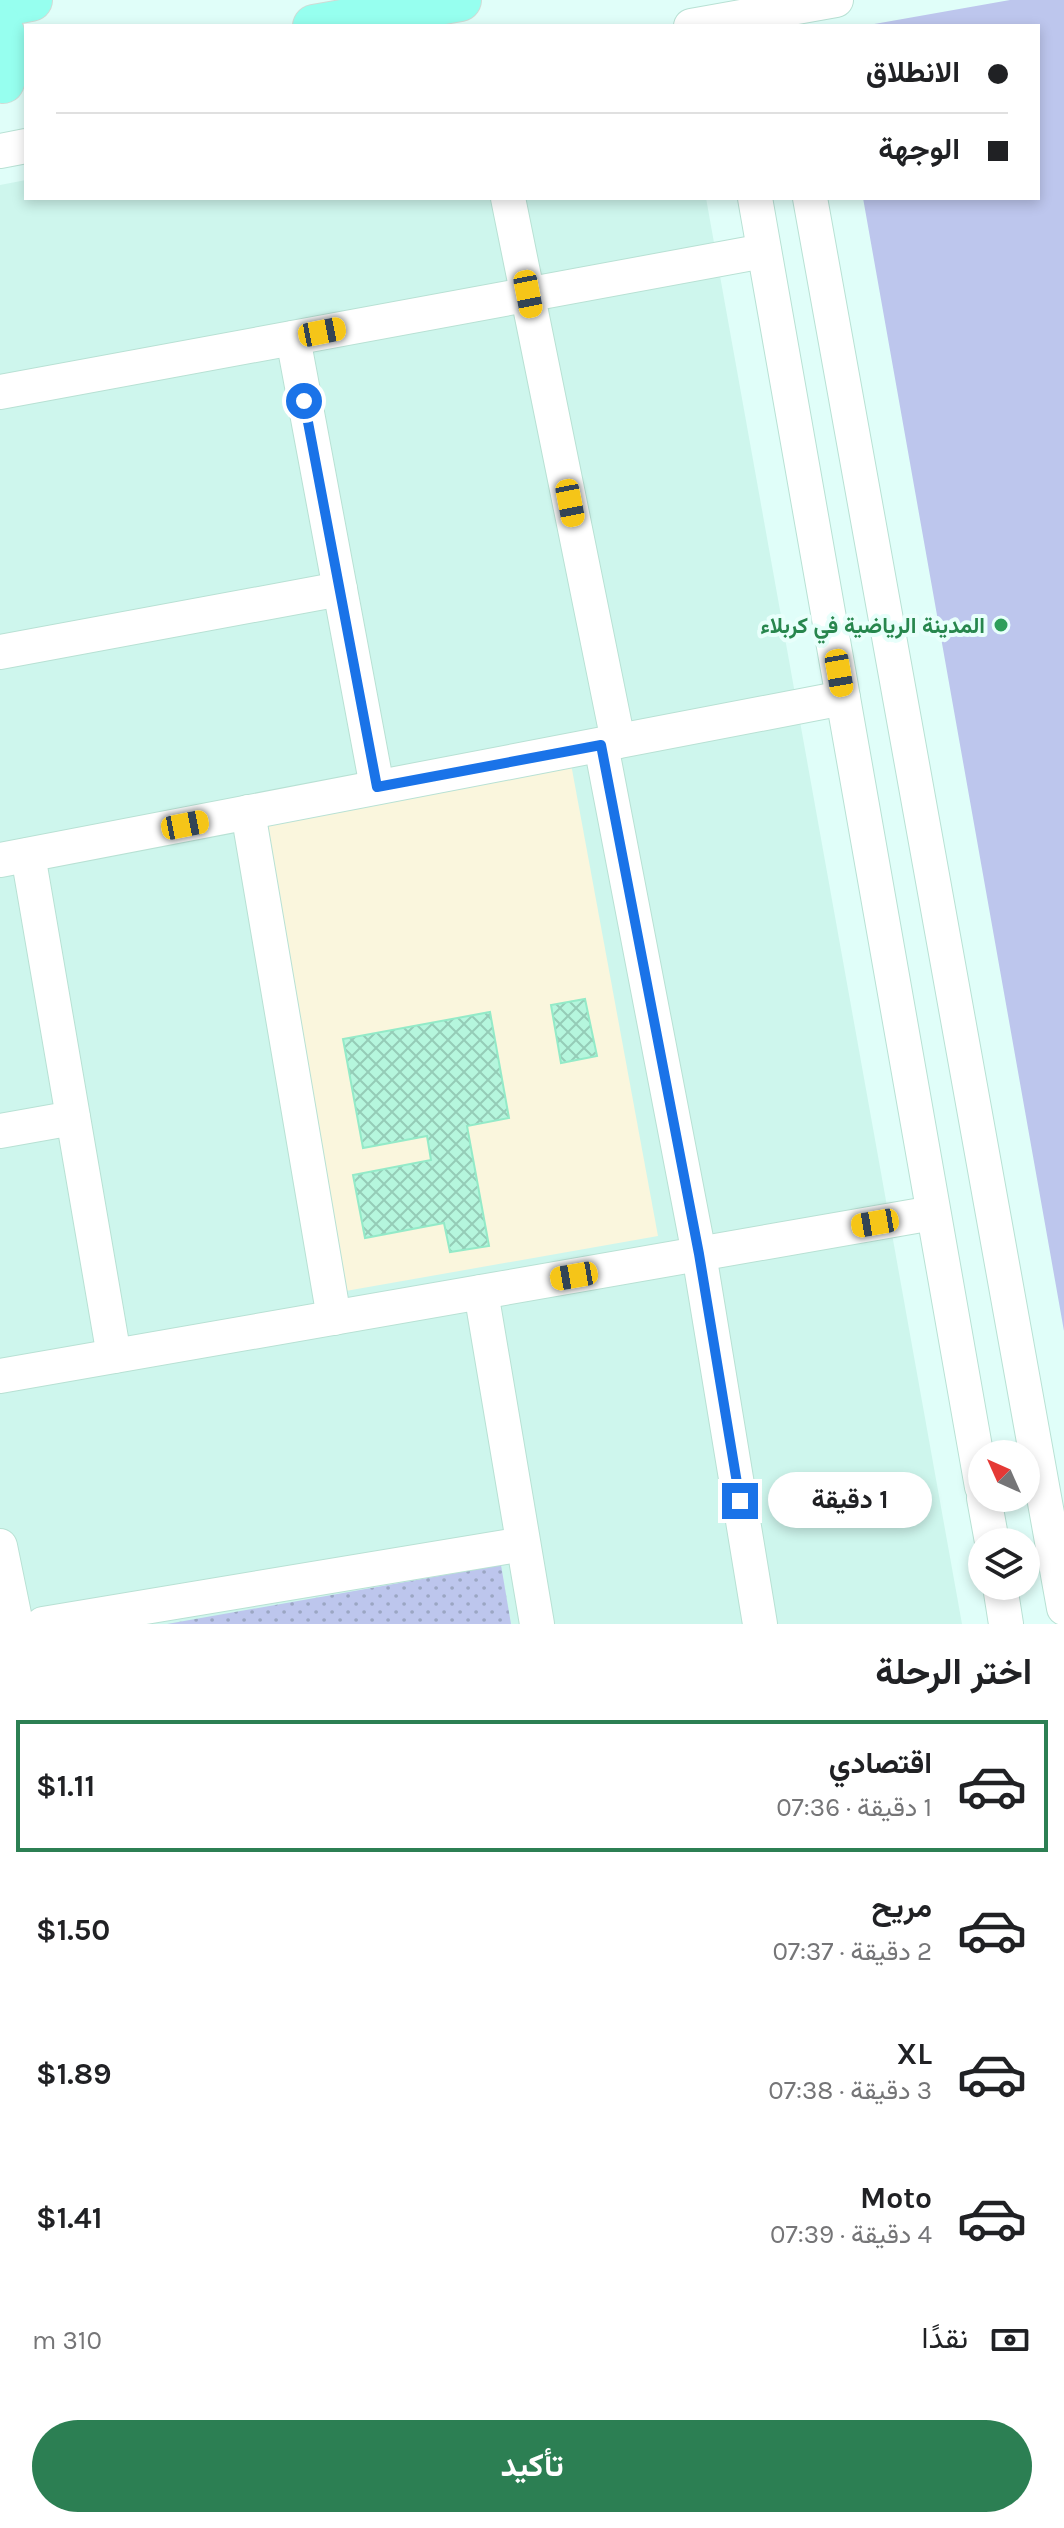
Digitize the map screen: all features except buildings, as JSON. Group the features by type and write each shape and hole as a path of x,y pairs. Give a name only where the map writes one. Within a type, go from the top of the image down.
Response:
{"main road":[{"path":"0,6 31,0"},
{"path":"46,24 49,0"},
{"path":"325,24 461,0 467,24"},
{"path":"0,26 7,43 10,80"}],"street":[{"path":"713,24 777,18 836,0"},
{"path":"0,151 24,146"},
{"path":"508,200 609,743 760,1624"},
{"path":"755,200 974,1440"},
{"path":"810,200 1064,1608"},
{"path":"0,392 764,251"},
{"path":"293,338 377,787"},
{"path":"813,528 823,535 836,538 849,536 860,528 867,517"},
{"path":"825,599 844,582 857,580 870,583 880,591"},
{"path":"0,652 340,589"},
{"path":"114,1356 73,1118 14,858 843,698"},
{"path":"248,812 334,1318"},
{"path":"0,1131 73,1118"},
{"path":"0,1376 933,1213"},
{"path":"481,1292 537,1624"},
{"path":"43,1624 145,1616 523,1544"},
{"path":"0,1546 16,1624"},
{"path":"1002,1600 1006,1624"}],"shaded area":[{"name":"المدينة الرياضية في كربلاء","path":"1010,0 1064,0 1064,1331 863,200 1040,200 1040,24 874,24"},
{"path":"24,180 24,200 706,200 962,1624 0,1624 0,185"},
{"path":"571,764 658,1236 340,1292 259,818"},
{"path":"501,1565 511,1624 167,1624"}],"place":[{"name":"المدينة الرياضية في كربلاء","path":"1001,625"}],"route":[{"path":"304,401 377,787 601,745 699,1254 740,1501"}]}
